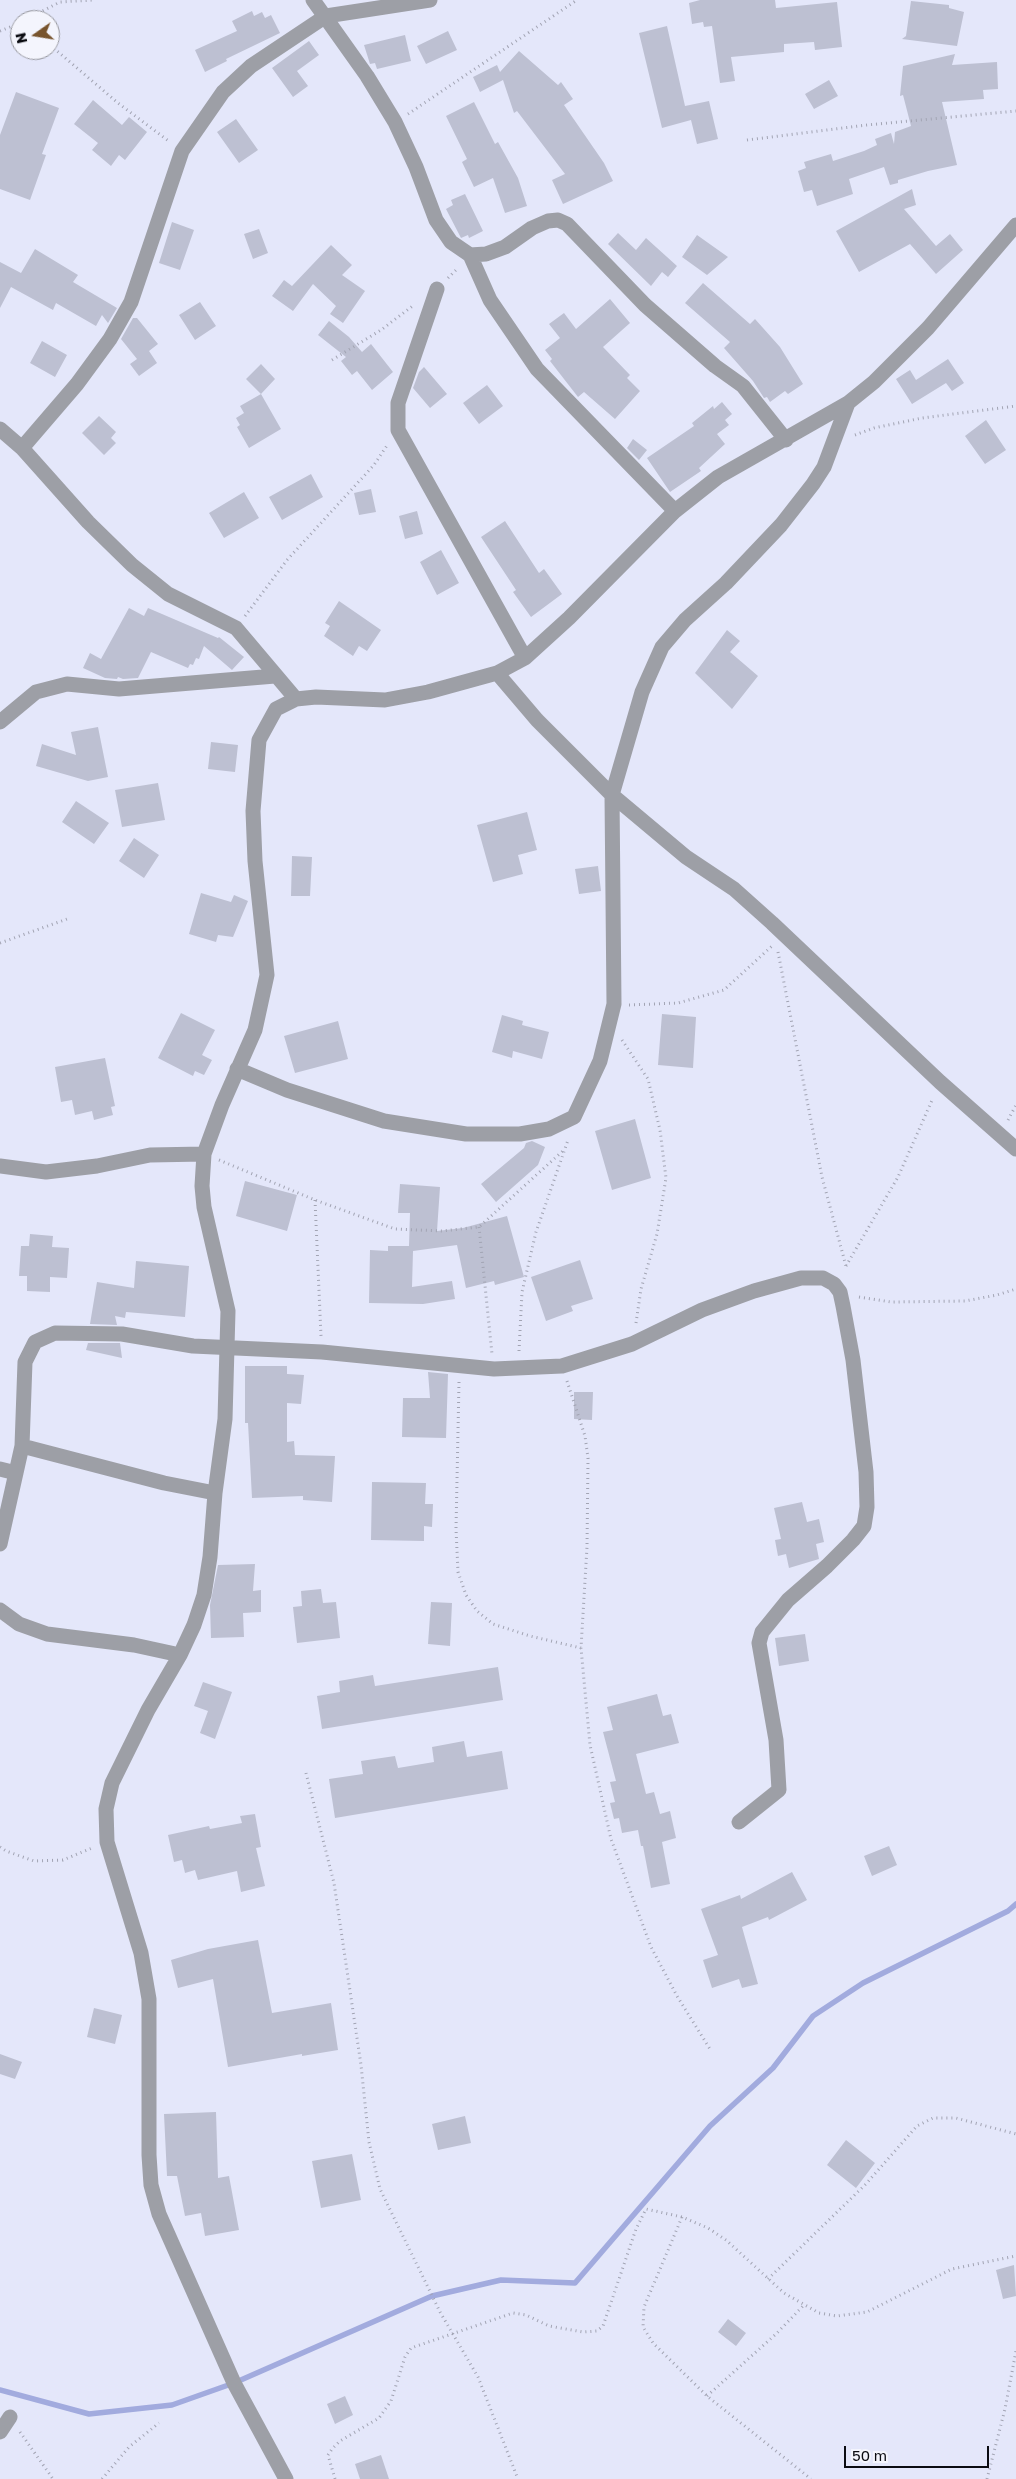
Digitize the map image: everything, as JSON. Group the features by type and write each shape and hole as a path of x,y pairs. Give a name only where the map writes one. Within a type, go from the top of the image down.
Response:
{"street":[{"path":"313,0 367,76 394,122 443,233 451,242 470,255 490,300 537,369 675,511"},
{"path":"22,448 77,384 110,339 131,302 149,254 182,151 223,92 251,66 326,16 430,0"},
{"path":"470,255 486,254 505,247 532,228 548,221 558,220 567,224 645,306 716,366 743,386 786,440"},
{"path":"286,2479 234,2383 174,2247 151,2186 149,2155 149,1999 142,1953 107,1842 106,1809 112,1783 148,1710 180,1655 194,1625 204,1595 210,1557 214,1493 225,1418 228,1311 204,1207 204,1154 254,1030 267,975 255,861 253,811 259,740 276,708 296,699 316,697 385,700 428,692 497,673 525,658 570,618 675,511 718,477 757,453 786,440 848,403 874,382 928,328 1016,225"},
{"path":"437,289 398,403 398,430 525,658"},
{"path":"237,1069 287,1090 384,1121 466,1134 520,1134 549,1129 574,1117 591,1084 614,1004 612,795 642,692 662,647 685,620 726,583 781,525 824,467 848,403"},
{"path":"0,429 22,448 88,522 132,565 168,594 236,628 296,699"},
{"path":"497,673 537,720 612,795 686,857 734,889 766,917 940,1082 1016,1149"},
{"path":"0,722 36,692 51,686 68,684 119,689 275,676"},
{"path":"0,1166 46,1172 97,1166 150,1155 204,1154"},
{"path":"0,1544 22,1446 25,1362 35,1342 55,1333 122,1334 193,1346 322,1352 494,1369 562,1366 632,1344 702,1310 776,1284 808,1278 823,1278 837,1288 853,1360 866,1472 867,1507 864,1526 853,1540 788,1600 762,1632 759,1643 776,1740 780,1790 739,1822"},
{"path":"22,1446 164,1483 214,1493"},
{"path":"0,1469 16,1473"},
{"path":"0,1610 19,1624 47,1634 134,1645 180,1655"},
{"path":"0,2432 10,2417"}],"path":[{"path":"45,10 60,2 93,0"},
{"path":"394,122 578,0"},
{"path":"60,54 118,103 182,151"},
{"path":"747,140 867,125 1016,111"},
{"path":"332,360 381,330 437,289 470,255"},
{"path":"834,442 874,428 922,418 1016,406"},
{"path":"236,628 287,560 374,465 398,430"},
{"path":"0,943 70,918"},
{"path":"614,1004 678,1003 724,990 776,943 822,1177 846,1266"},
{"path":"610,1023 648,1079 660,1130 666,1178 657,1234 642,1289 632,1344"},
{"path":"940,1082 922,1127 898,1176 846,1266 837,1288 865,1299 891,1302 965,1301 1016,1289"},
{"path":"517,1369 522,1292 536,1232 574,1117"},
{"path":"204,1154 315,1200 395,1229 442,1231 479,1227 565,1149"},
{"path":"315,1200 322,1352"},
{"path":"479,1227 494,1369"},
{"path":"459,1366 456,1529 458,1572 466,1595 477,1611 493,1624 530,1636 581,1648"},
{"path":"562,1366 585,1436 588,1458 587,1547 581,1648 590,1745 611,1839 651,1947 677,1996 710,2049"},
{"path":"306,1773 334,1883 361,2065 369,2142 380,2188 404,2240 478,2377 518,2479"},
{"path":"0,1847 6,1852 34,1861 63,1860 107,1842"},
{"path":"768,2279 866,2184 917,2126 933,2118 956,2118 1016,2134"},
{"path":"335,2479 328,2455 340,2441 379,2418 391,2401 405,2357 411,2348 420,2343 454,2335 513,2313 526,2315 549,2326 583,2332 597,2331 603,2326 636,2229 646,2209 682,2217 708,2228 726,2240 784,2293 819,2313 836,2316 867,2312 952,2269 1016,2256"},
{"path":"682,2217 644,2307 643,2327 653,2343 707,2396 811,2479"},
{"path":"707,2396 776,2334 804,2305"},
{"path":"987,2479 1005,2409 1016,2352"},
{"path":"10,2417 53,2479"},
{"path":"102,2479 129,2447 159,2423"}],"building":[{"path":"700,0 775,0 776,8 837,2 842,47 815,50 814,42 784,44 784,52 731,57 735,81 720,83 712,26 704,27 703,22 692,24 689,3"},
{"path":"911,1 949,5 949,8 964,12 957,46 902,39 906,36"},
{"path":"252,11 254,16 262,12 265,18 271,15 280,33 226,59 227,61 205,72 195,50 237,31 232,21"},
{"path":"667,26 685,106 709,101 718,139 697,144 691,120 662,128 639,33"},
{"path":"448,31 457,50 426,64 417,46"},
{"path":"405,35 411,61 377,69 375,63 370,64 364,45"},
{"path":"309,41 319,55 297,71 308,86 293,97 272,68"},
{"path":"519,51 558,85 561,82 573,99 564,105 604,163 613,181 563,204 552,180 565,174 517,111 514,113 503,80 480,92 473,77 497,65 500,72"},
{"path":"955,54 952,65 997,62 998,89 983,90 984,99 942,102 957,165 928,171 898,180 898,183 890,185 884,167 849,179 853,194 817,206 812,190 804,192 798,171 806,168 804,162 831,154 833,161 864,151 877,145 875,139 891,133 894,144 895,132 911,126 903,95 900,96 903,66"},
{"path":"829,80 838,96 814,109 805,94"},
{"path":"16,92 59,108 42,154 46,155 30,200 0,189 0,135"},
{"path":"93,100 122,125 129,117 147,132 125,160 119,155 111,166 92,150 98,143 74,124"},
{"path":"474,102 495,144 498,142 518,178 527,206 505,213 493,178 474,187 462,162 467,159 446,116"},
{"path":"236,119 258,150 239,163 217,132"},
{"path":"912,189 916,205 904,209 936,246 950,234 963,250 936,274 910,244 859,272 836,231"},
{"path":"465,194 483,231 469,238 468,235 461,238 446,209 453,205 451,200"},
{"path":"172,222 194,230 180,270 159,263"},
{"path":"259,229 268,253 253,259 244,234"},
{"path":"618,233 636,250 646,238 677,266 668,277 662,272 651,286 608,244"},
{"path":"697,235 728,257 707,275 682,257"},
{"path":"331,245 352,265 342,275 365,291 343,323 330,314 336,306 313,284 293,311 272,296 284,280 292,286"},
{"path":"35,249 78,275 73,282 117,308 108,323 102,315 96,326 56,303 53,310 11,287 0,308 0,262 21,273"},
{"path":"703,283 750,324 755,319 780,347 803,384 788,394 785,391 770,402 767,397 764,398 753,381 724,348 730,342 685,303"},
{"path":"610,299 630,323 603,347 630,375 627,378 640,391 615,419 584,392 578,397 550,361 552,359 545,350 560,338 549,324 564,313 576,329"},
{"path":"200,302 216,326 195,340 179,315"},
{"path":"133,318 137,318 158,344 149,351 157,363 139,376 130,364 137,359 121,339"},
{"path":"329,321 349,337 362,352 371,344 393,372 372,390 357,371 352,375 341,361 346,357 318,335"},
{"path":"42,341 67,355 55,377 30,363"},
{"path":"948,359 964,383 952,391 946,383 912,404 896,379 910,370 916,380"},
{"path":"261,364 275,379 261,394 246,379"},
{"path":"424,367 447,394 430,408 413,388 419,372"},
{"path":"487,385 503,406 479,424 463,403"},
{"path":"261,394 281,429 249,448 237,427 240,425 236,418 244,413 240,406"},
{"path":"722,402 732,414 725,420 729,425 717,434 725,444 699,468 701,471 670,492 647,458 694,426 692,423 713,406 714,409"},
{"path":"99,416 116,432 111,438 116,443 104,455 82,433"},
{"path":"986,420 1006,450 985,464 965,436"},
{"path":"633,439 647,450 639,460 627,448"},
{"path":"311,474 323,497 282,520 269,497"},
{"path":"371,489 376,512 359,515 354,493"},
{"path":"244,492 259,518 224,538 209,513"},
{"path":"417,511 423,534 405,539 399,516"},
{"path":"505,521 539,573 544,569 562,594 531,617 513,592 516,590 481,537"},
{"path":"441,550 459,583 437,595 420,562"},
{"path":"339,601 381,630 367,651 359,646 353,656 324,636 330,626 325,623"},
{"path":"129,608 144,616 148,608 219,637 244,657 232,670 204,646 199,659 196,658 193,665 190,664 188,668 151,652 138,678 105,678 83,668 90,653 101,659"},
{"path":"727,630 740,641 730,652 758,676 732,709 695,673"},
{"path":"98,727 108,777 88,781 36,766 42,744 76,755 71,732"},
{"path":"211,742 238,745 235,772 208,769"},
{"path":"158,783 165,820 122,827 115,790"},
{"path":"76,801 109,823 94,844 62,822"},
{"path":"527,812 537,850 518,855 523,874 493,882 477,825"},
{"path":"134,838 159,855 144,878 119,861"},
{"path":"292,856 312,857 310,896 291,896"},
{"path":"598,866 601,891 579,894 575,869"},
{"path":"201,893 231,902 234,895 248,901 233,937 218,935 216,942 189,934"},
{"path":"181,1013 215,1030 202,1055 212,1060 204,1075 195,1071 193,1076 158,1058"},
{"path":"662,1014 696,1017 693,1068 658,1065"},
{"path":"502,1015 523,1021 522,1025 549,1032 542,1059 513,1051 512,1058 492,1052"},
{"path":"338,1021 348,1059 295,1073 284,1036"},
{"path":"105,1058 115,1106 111,1107 113,1115 94,1120 92,1111 75,1115 72,1100 61,1102 55,1067"},
{"path":"635,1119 651,1178 612,1190 595,1131"},
{"path":"532,1141 545,1147 538,1165 496,1202 481,1184 524,1148 526,1143"},
{"path":"245,1181 297,1195 287,1231 236,1216"},
{"path":"400,1184 440,1187 437,1231 463,1228 507,1216 524,1277 495,1285 494,1281 466,1288 457,1245 413,1251 412,1287 452,1281 455,1299 423,1304 369,1303 370,1250 388,1251 388,1246 409,1246 410,1213 398,1213"},
{"path":"30,1234 53,1236 52,1247 69,1248 67,1278 50,1277 50,1292 27,1291 27,1276 19,1276 21,1246 29,1246"},
{"path":"580,1260 593,1299 571,1306 573,1311 546,1321 531,1277"},
{"path":"136,1261 189,1266 185,1317 126,1312 125,1318 115,1316 117,1325 90,1324 97,1282 134,1288"},
{"path":"88,1343 120,1343 122,1358 86,1350"},
{"path":"245,1366 287,1366 287,1374 304,1375 301,1404 287,1403 287,1442 294,1441 295,1455 335,1456 332,1502 303,1500 303,1496 252,1498 248,1423 245,1423"},
{"path":"428,1372 448,1374 446,1438 402,1437 403,1398 430,1398"},
{"path":"574,1392 593,1392 592,1420 574,1419"},
{"path":"372,1482 426,1483 425,1504 433,1504 432,1527 424,1526 424,1541 371,1540"},
{"path":"802,1502 807,1522 819,1519 824,1542 816,1544 819,1559 789,1568 786,1554 778,1556 775,1540 781,1539 774,1508"},
{"path":"255,1564 253,1591 261,1590 261,1612 243,1613 244,1637 211,1638 210,1605 218,1565"},
{"path":"321,1589 323,1603 336,1602 340,1638 297,1643 293,1607 302,1606 301,1591"},
{"path":"431,1602 452,1603 450,1646 428,1644"},
{"path":"805,1634 809,1661 779,1666 775,1638"},
{"path":"498,1667 503,1700 322,1729 317,1696 340,1692 339,1681 373,1675 375,1686"},
{"path":"203,1682 232,1692 215,1739 200,1733 208,1711 194,1706"},
{"path":"657,1694 663,1716 671,1714 679,1743 636,1754 646,1794 654,1792 660,1814 670,1811 676,1838 662,1842 670,1884 651,1888 638,1830 622,1833 619,1818 614,1819 610,1803 615,1802 610,1782 616,1781 603,1732 613,1730 607,1707"},
{"path":"464,1741 467,1757 502,1751 508,1789 335,1818 329,1779 363,1774 361,1761 395,1756 398,1768 434,1762 432,1747"},
{"path":"255,1814 261,1847 256,1848 265,1886 241,1892 237,1871 198,1880 195,1870 185,1873 182,1860 174,1862 168,1835 209,1826 210,1829 242,1823 240,1816"},
{"path":"889,1846 897,1865 872,1876 864,1856"},
{"path":"792,1872 807,1900 769,1920 768,1917 742,1927 758,1984 742,1988 739,1979 712,1988 703,1960 718,1955 701,1909 740,1895 741,1899"},
{"path":"258,1940 272,2013 331,2003 338,2050 302,2056 302,2054 228,2067 213,1979 178,1988 171,1960 208,1949"},
{"path":"94,2008 122,2015 115,2044 87,2037"},
{"path":"0,2054 22,2062 15,2079 0,2074"},
{"path":"216,2112 218,2178 229,2176 239,2230 205,2236 201,2213 185,2216 177,2176 167,2176 164,2114"},
{"path":"465,2116 471,2143 438,2150 432,2124"},
{"path":"846,2140 875,2163 856,2188 827,2165"},
{"path":"352,2154 361,2200 321,2208 312,2161"},
{"path":"1014,2265 1016,2296 1003,2299 996,2270"},
{"path":"728,2319 746,2333 736,2346 718,2332"},
{"path":"345,2396 353,2415 335,2424 327,2404"},
{"path":"381,2455 389,2479 360,2479 355,2464"}],"waterway":[{"path":"0,2390 89,2414 172,2405 234,2383 432,2296 501,2280 575,2283 710,2126 773,2068 813,2016 863,1983 1008,1911 1016,1904"}]}
